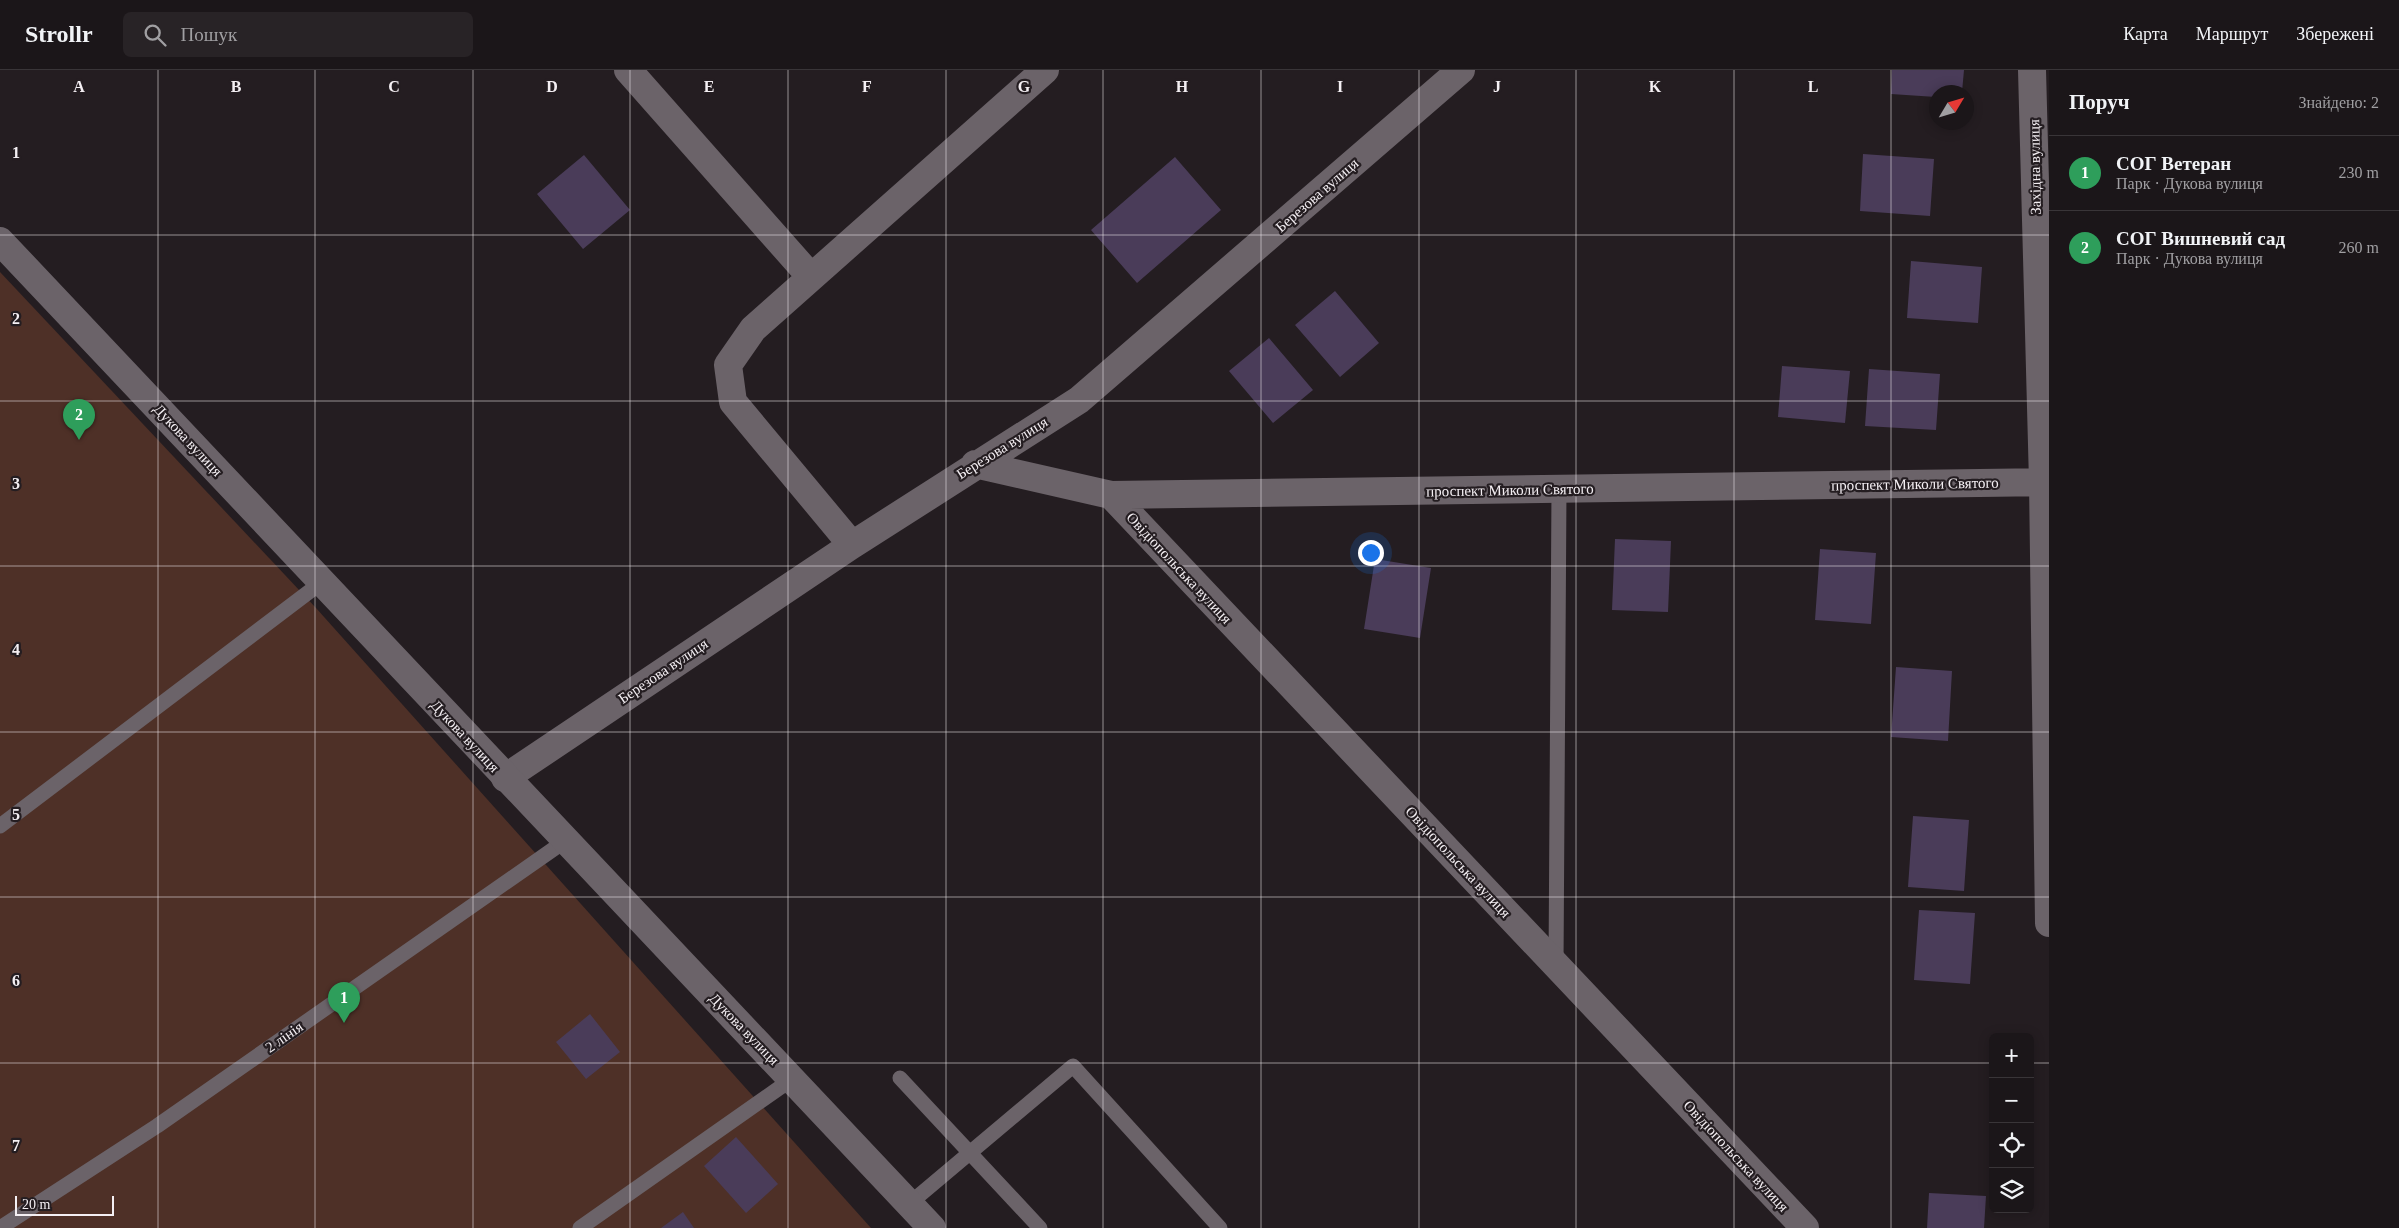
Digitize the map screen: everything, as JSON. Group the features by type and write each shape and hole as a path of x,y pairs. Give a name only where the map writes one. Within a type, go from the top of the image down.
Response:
{"street":[{"path":"628,70 811,277"},
{"path":"852,545 733,402 728,365 753,329 1045,70"},
{"name":"Березова вулиця","path":"505,778 975,464 1079,400 1462,70"},
{"name":"Західна вулиця","path":"2032,70 2046,482 2049,923"},
{"name":"Дукова вулиця","path":"0,241 505,778 932,1228"},
{"name":"проспект Миколи Святого","path":"975,464 1111,495 2046,482"},
{"name":"Овідіопольська вулиця","path":"1111,495 1805,1228"}],"lane":[{"path":"1556,966 1559,489"},
{"path":"0,826 322,582"},
{"name":"2 лінія","path":"0,1228 157,1126 565,841"},
{"path":"909,1204 1072,1066 1220,1228"},
{"path":"900,1078 1040,1228"},
{"path":"580,1228 792,1079"}],"shaded area":[{"path":"0,272 316,608 871,1228 0,1228"}],"building":[{"path":"1892,70 1964,70 1963,85 1929,85 1929,97 1891,94"},
{"path":"1863,154 1934,159 1930,216 1860,211"},
{"path":"584,155 630,210 583,249 537,194"},
{"path":"1175,157 1221,210 1137,283 1091,230"},
{"path":"1911,261 1982,267 1978,323 1907,318"},
{"path":"1335,291 1379,343 1340,377 1295,325"},
{"path":"1269,338 1313,390 1273,423 1229,371"},
{"path":"1782,366 1850,371 1845,423 1778,417"},
{"path":"1869,369 1940,374 1936,430 1865,426"},
{"path":"1615,539 1671,541 1668,612 1612,610"},
{"path":"1820,549 1876,553 1871,624 1815,620"},
{"path":"1375,559 1431,568 1420,638 1364,629"},
{"path":"1896,667 1952,671 1948,741 1891,737"},
{"path":"1913,816 1969,820 1964,891 1908,887"},
{"path":"1919,910 1975,913 1970,984 1914,980"},
{"path":"590,1014 620,1052 586,1079 556,1042"},
{"path":"736,1137 778,1184 746,1213 704,1166"},
{"path":"1929,1193 1986,1196 1984,1228 1927,1228"},
{"path":"683,1212 694,1228 661,1228"}],"place":[{"name":"СОГ Вишневий сад","path":"79,440"},
{"name":"СОГ Ветеран","path":"344,1023"}]}
